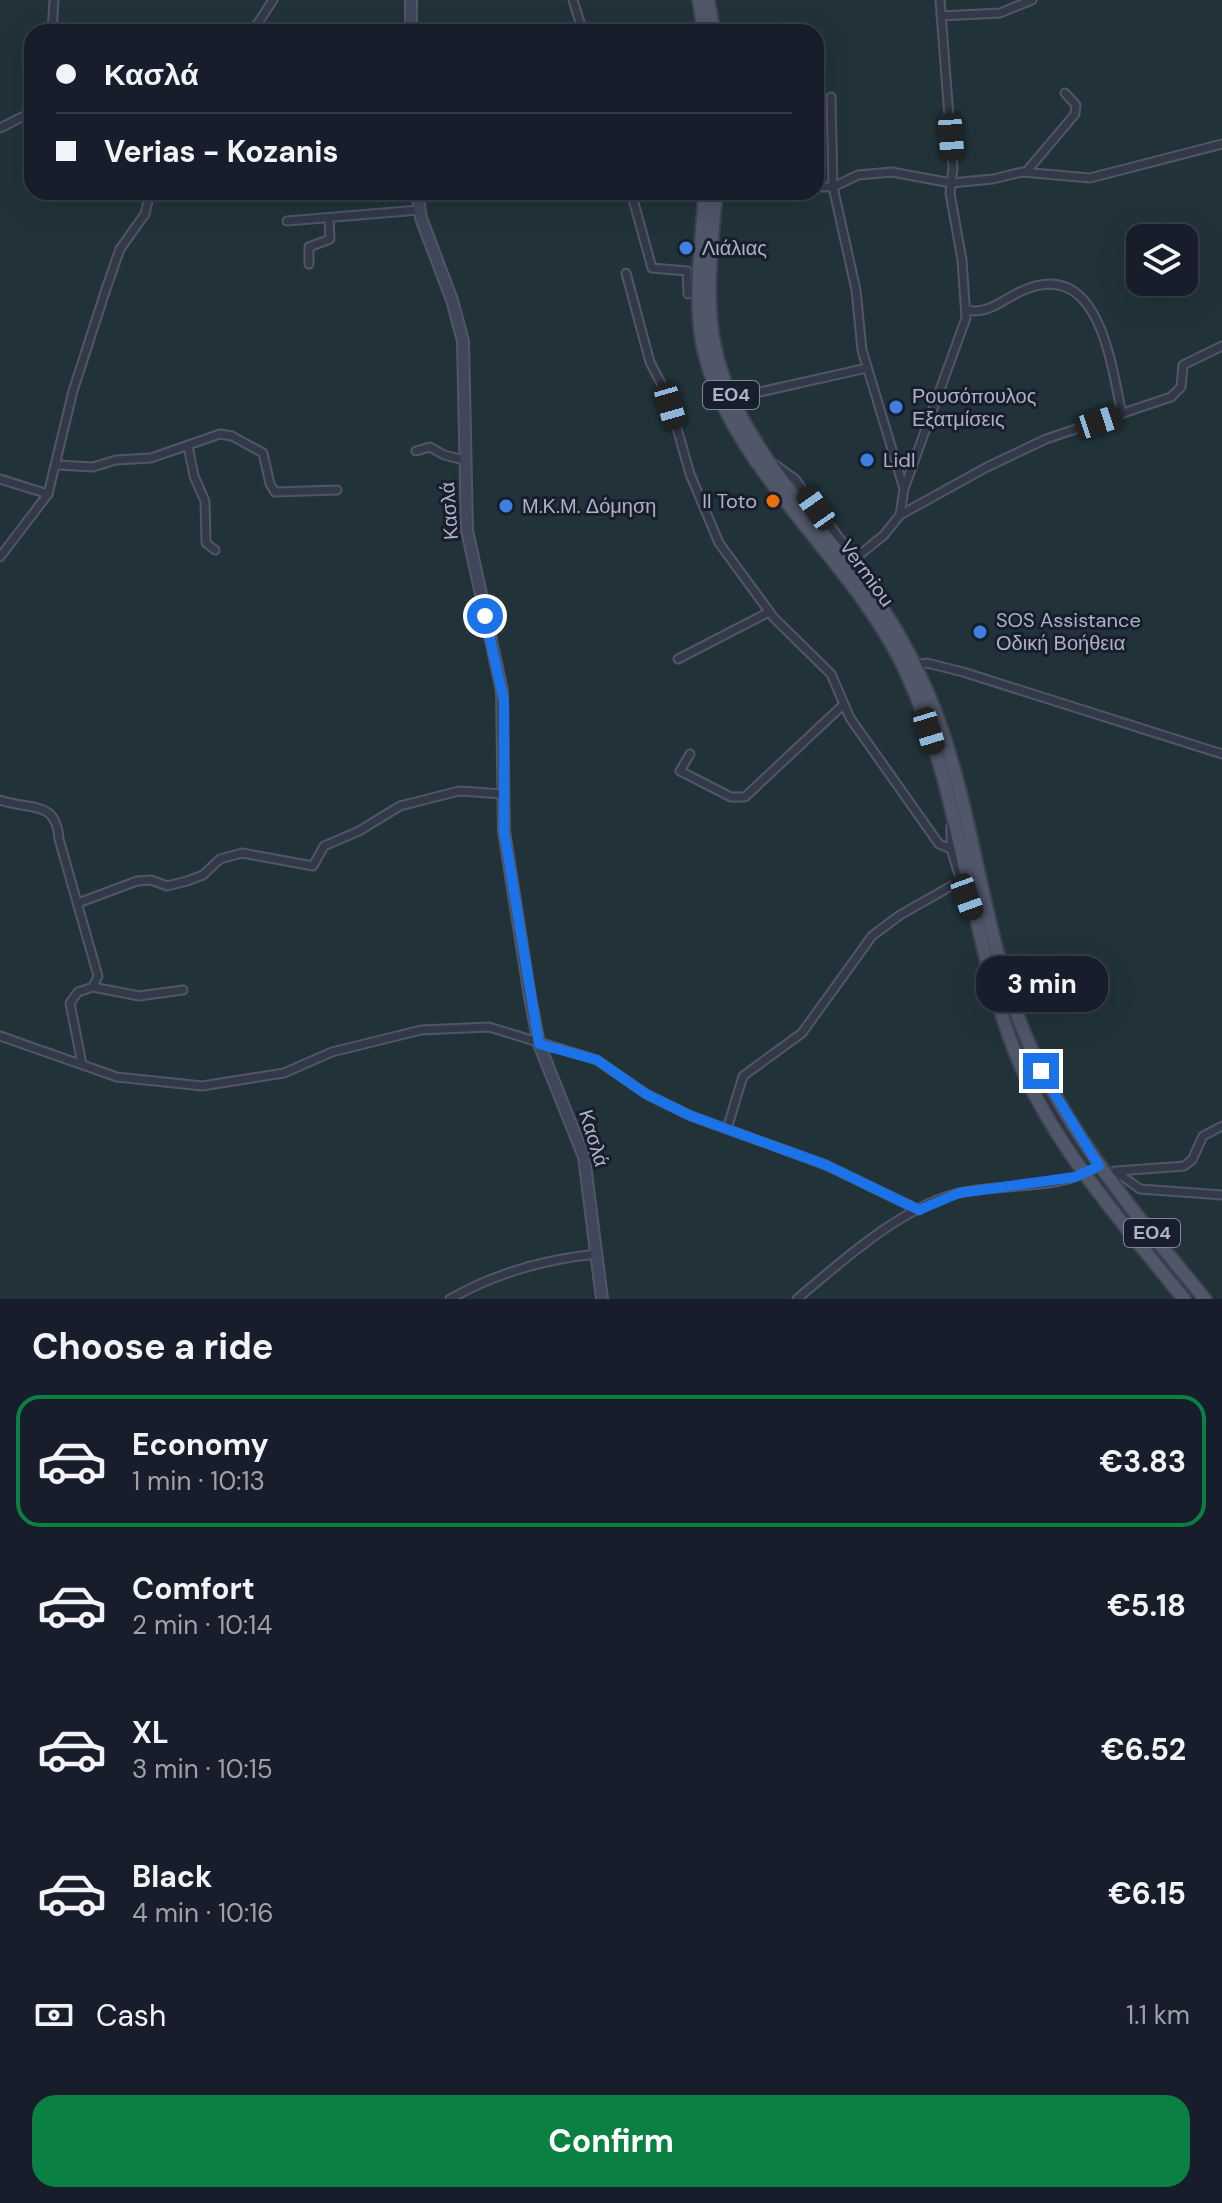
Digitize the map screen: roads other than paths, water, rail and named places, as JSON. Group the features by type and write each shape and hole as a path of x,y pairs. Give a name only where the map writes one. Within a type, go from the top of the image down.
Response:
{"main road":[{"path":"702,1 703,24"},
{"path":"702,1 711,24"},
{"name":"Vermiou","path":"705,200 699,317 712,378 731,419 765,470 848,564"},
{"name":"Vermiou","path":"716,200 712,335 718,361 733,398 773,464 848,564 873,613 910,667"},
{"name":"ΕΟ4","path":"910,667 948,796 978,926 1014,1050 1048,1116 1102,1171 1205,1299"},
{"name":"ΕΟ4","path":"910,667 951,760 981,891 1016,1012 1041,1071 1184,1299"}],"street":[{"path":"52,24 54,0"},
{"path":"257,24 273,0"},
{"path":"411,0 411,24"},
{"path":"573,0 580,24"},
{"path":"900,515 904,489 946,367 964,331 967,310 951,183 953,168 940,0"},
{"path":"941,16 1000,13 1032,0"},
{"path":"1027,171 1075,114 1076,105 1065,93"},
{"path":"831,97 833,187 856,290 858,329 904,489"},
{"path":"0,128 24,116"},
{"path":"824,187 833,187 858,175 892,172 951,183 1027,171 1090,178 1222,144"},
{"path":"0,557 48,494 58,465 73,391 106,289 120,249 145,214 148,200"},
{"name":"Κασλά","path":"418,200 463,341 464,460 470,549 504,701 503,794 507,850 539,1044 581,1147 602,1299"},
{"path":"633,200 652,268 687,271 688,294"},
{"path":"287,221 419,210"},
{"path":"309,264 309,247 330,239 329,219"},
{"path":"626,273 649,358 668,397 695,487 719,543 769,612 831,674 843,705 939,844 951,849"},
{"path":"967,310 985,310 1025,289 1039,286 1058,286 1077,293 1089,303 1100,329 1122,414"},
{"path":"848,564 884,535 900,515 1017,452 1178,392 1183,365 1222,346"},
{"path":"733,398 867,368"},
{"path":"58,465 93,467 116,460 165,455 214,435 232,436 263,453 270,484 275,492 337,490"},
{"path":"188,446 197,487 205,501 206,543 215,550"},
{"path":"416,451 430,447 444,455 464,460"},
{"path":"0,479 48,494"},
{"path":"678,659 769,612"},
{"path":"910,667 927,663 963,672 1222,754"},
{"path":"690,754 680,771 731,797 745,797 843,705"},
{"path":"78,903 137,881 151,880 167,886 187,881 203,875 220,859 242,853 313,866 324,846 359,831 400,806 459,791 503,794"},
{"path":"948,796 951,849 978,926"},
{"path":"0,800 52,813 57,818 98,972 93,987"},
{"path":"727,1129 743,1076 802,1033 872,936 900,915 960,881"},
{"path":"82,1064 70,1003 78,992 93,987 139,996 183,990"},
{"path":"0,1036 117,1077 202,1086 284,1073 332,1052 429,1028 489,1027 597,1060 646,1094 727,1129 826,1165 919,1210"},
{"path":"797,1299 861,1247 919,1210 959,1193 1102,1171 1184,1166 1192,1160 1203,1136 1222,1126"},
{"path":"1102,1171 1140,1189 1222,1195"},
{"path":"450,1299 480,1283 540,1262 597,1254"}],"place":[{"name":"Λιάλιας","path":"686,248"},
{"name":"Ρουσόπουλος Εξατμίσεις","path":"896,407"},
{"name":"Lidl","path":"867,460"},
{"name":"Il Toto","path":"773,501"},
{"name":"Μ.Κ.Μ. Δόμηση","path":"506,506"},
{"name":"SOS Assistance Οδική Βοήθεια","path":"980,632"}]}
